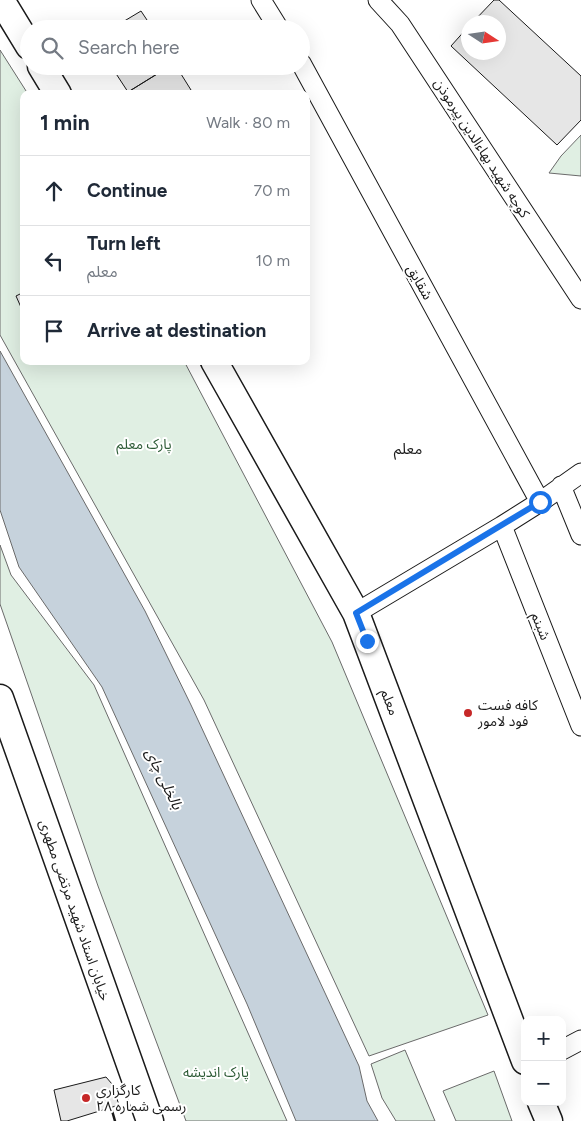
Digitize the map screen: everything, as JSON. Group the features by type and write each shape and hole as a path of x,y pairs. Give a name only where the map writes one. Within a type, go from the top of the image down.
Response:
{"main road":[{"path":"1,0 20,31"},
{"path":"46,75 56,90"},
{"name":"معلم","path":"216,365 356,613 521,1050"},
{"name":"خیابان استاد شهید مرتضی مطهری","path":"0,698 150,1121"},
{"path":"542,1106 548,1121"}],"street":[{"path":"261,0 274,20"},
{"name":"کوچه شهید بهاءالدین پیرموذن","path":"378,0 400,24 581,299"},
{"name":"شقایق","path":"308,75 540,502"},
{"path":"356,613 502,526 581,473"},
{"path":"561,486 581,535"},
{"name":"شبنم","path":"502,526 581,726"},
{"path":"566,1048 581,1040"}],"green space":[{"name":"پارک معلم","path":"0,50 25,90 20,90 20,365 186,365 332,642 488,1015 369,1056 204,700 0,335"},
{"path":"581,135 581,176 549,173 561,156"},
{"name":"پارک اندیشه","path":"0,545 11,575 94,685 287,1121 186,1121 98,886 0,604"},
{"path":"405,1050 435,1121 396,1121 382,1098 371,1064"},
{"path":"494,1071 512,1121 456,1121 443,1091"}],"water":[{"name":"بالخلی چای","path":"0,351 145,611 191,705 359,1066 367,1101 378,1121 296,1121 247,1004 102,687 19,567 0,510"}],"building":[{"path":"494,0 499,0 581,76 581,120 557,145 466,60 506,60 506,15 480,15"},
{"path":"141,11 147,20 126,20"},
{"path":"461,35 461,55 451,46"},
{"path":"117,75 155,75 131,90 127,90"},
{"path":"155,75 182,75 191,90 131,90"},
{"path":"20,294 20,305 16,296"},
{"name":"کارگزاری رسمی شماره ۲۸","path":"106,1077 112,1084 119,1105 67,1121 61,1121 54,1090"}],"wall":[{"path":"111,1107 115,1121"}],"place":[{"name":"کافه فست فود لامور","path":"468,713"},
{"name":"کارگزاری رسمی شماره ۲۸","path":"86,1098"}],"district":[{"name":"معلم","path":"408,449"}],"route":[{"path":"367,641 356,613 540,502"}]}
